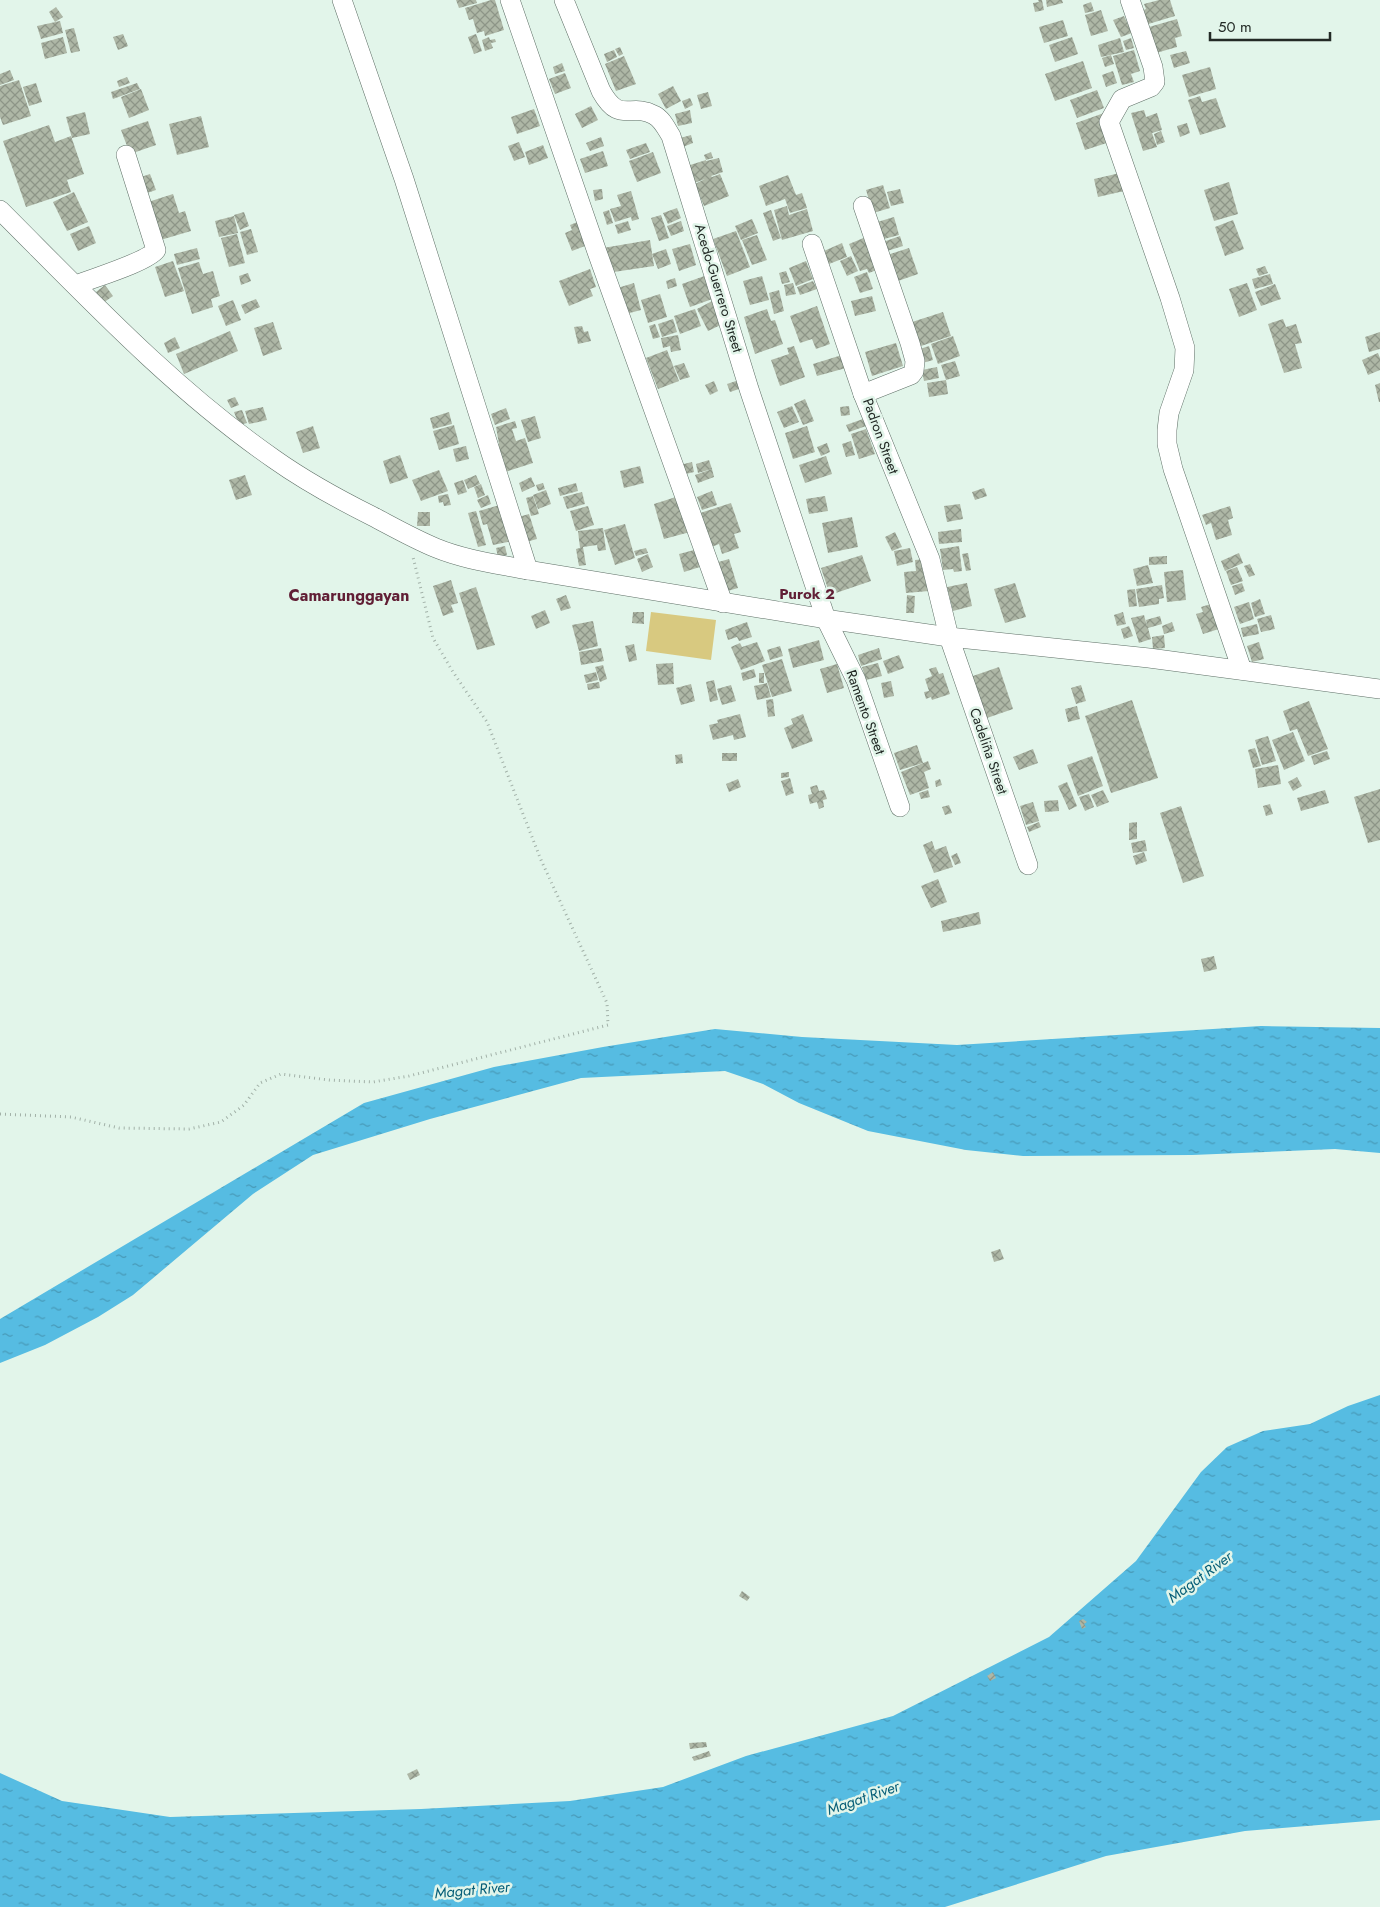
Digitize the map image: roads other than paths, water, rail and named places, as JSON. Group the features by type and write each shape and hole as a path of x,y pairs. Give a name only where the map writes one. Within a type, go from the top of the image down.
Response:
{"street":[{"path":"342,0 404,179 528,570"},
{"path":"512,0 597,252 723,603"},
{"name":"Acedo-Guerrero Street","path":"564,0 601,91 608,103 613,108 655,115 662,121 671,136 749,389 826,619"},
{"path":"1130,0 1153,67 1155,82 1151,87 1122,98 1109,122 1170,298 1185,348 1184,370 1169,413 1167,444 1172,468 1242,670"},
{"path":"76,285 134,262 150,255 156,250 126,155"},
{"name":"Padron Street","path":"864,206 910,343 915,366 911,375 863,394 930,559 949,636"},
{"path":"0,210 170,376 218,417 273,459 316,487 438,548 480,560 528,570 826,619 949,636 1094,651 1380,688"},
{"path":"812,244 863,394"},
{"name":"Ramento Street","path":"826,619 856,680 900,807"},
{"name":"Cadeliña Street","path":"949,636 1028,865"}],"water":[{"path":"1261,1026 1380,1028 1380,1153 1335,1149 1192,1155 1023,1156 966,1150 868,1131 799,1103 763,1084 725,1071 581,1078 430,1119 313,1155 253,1194 133,1295 98,1317 45,1345 0,1363 0,1319 364,1103 494,1067 715,1029 802,1037 957,1045"},
{"name":"Magat River","path":"1380,1395 1380,1820 1245,1831 1106,1856 945,1907 0,1907 0,1773 62,1801 170,1817 421,1809 570,1801 663,1787 746,1756 893,1716 1049,1637 1136,1561 1201,1472 1227,1447 1263,1431 1310,1424 1348,1406"}],"district":[{"name":"Purok 2","path":"807,594"},
{"name":"Camarunggayan","path":"349,595"}]}
